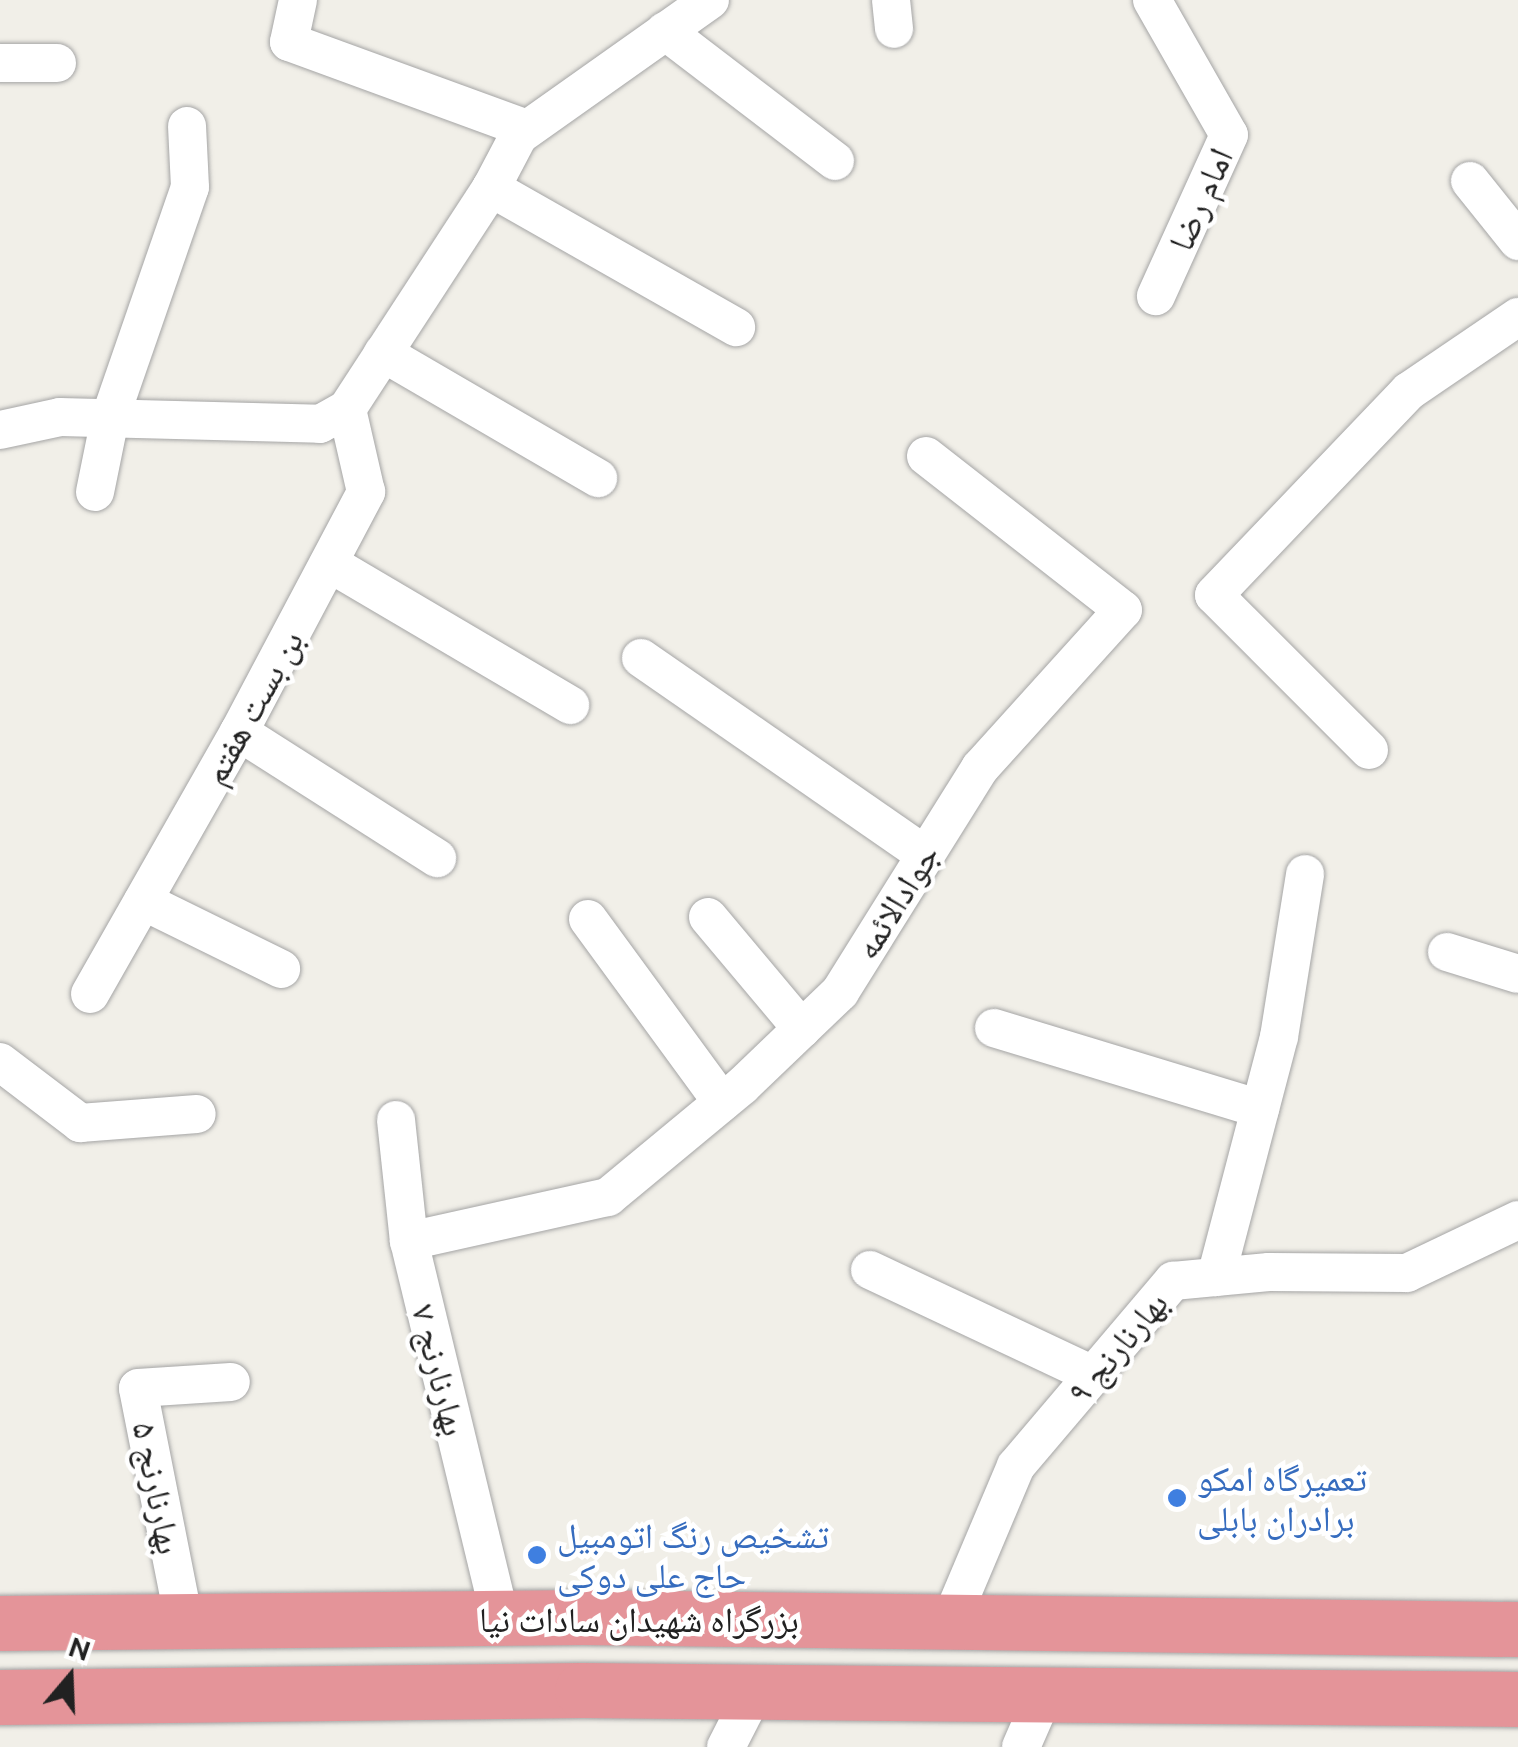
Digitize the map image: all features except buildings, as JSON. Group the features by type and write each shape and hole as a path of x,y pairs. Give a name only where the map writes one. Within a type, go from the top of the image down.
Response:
{"highway":[{"name":"بزرگراه شهیدان سادات نیا","path":"0,1623 500,1618 1518,1629"},
{"name":"بزرگراه شهیدان سادات نیا","path":"0,1697 754,1692 1518,1699"}],"street":[{"path":"298,0 289,42 527,129"},
{"path":"0,430 60,418 320,424 347,408 527,129 710,0"},
{"name":"امام رضا","path":"1152,0 1229,135 1156,296"},
{"path":"666,31 836,161"},
{"path":"0,63 57,63"},
{"path":"95,492 110,418 190,187 187,126"},
{"path":"1470,181 1518,241"},
{"path":"491,188 736,327"},
{"path":"1369,750 1214,594 1410,392 1518,316"},
{"path":"383,353 598,478"},
{"name":"بن بست هفتم","path":"90,994 240,732 366,492 347,408"},
{"name":"جوادالائمه","path":"409,1241 608,1198 722,1102 840,992 980,768 1124,610 926,456"},
{"path":"330,564 570,705"},
{"path":"642,658 926,855"},
{"path":"240,732 437,858"},
{"path":"1216,1277 1279,1037 1304,874"},
{"path":"143,901 281,969"},
{"path":"708,917 802,1028"},
{"path":"588,918 722,1102"},
{"path":"1447,952 1518,974"},
{"path":"994,1028 1260,1110"},
{"path":"0,1062 80,1122 196,1114"},
{"name":"بهارنارنج ۷","path":"396,1120 409,1241 500,1618"},
{"name":"بهارنارنج ۹","path":"950,1622 1016,1466 1173,1280 1407,1273 1518,1220"},
{"path":"870,1270 1093,1375"},
{"name":"بهارنارنج ۵","path":"184,1621 138,1388 231,1382"},
{"path":"726,1747 754,1692"},
{"path":"1021,1747 1044,1694"}],"place":[{"name":"تعمیرگاه امکو برادران بابلی","path":"1177,1498"},
{"name":"تشخیص رنگ اتومبیل حاج علی دوکی","path":"537,1555"}]}
